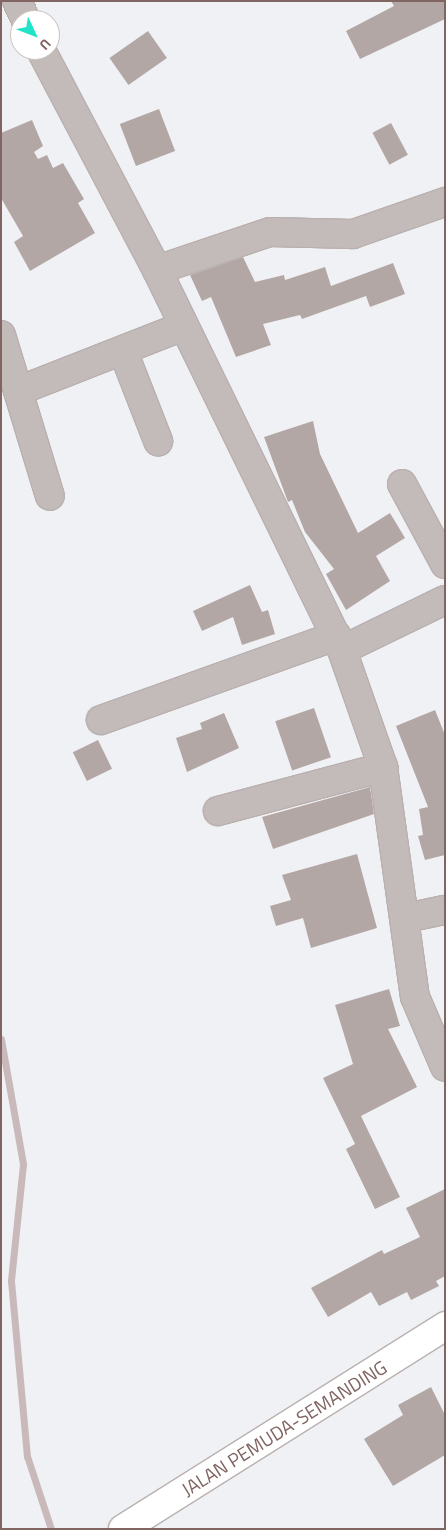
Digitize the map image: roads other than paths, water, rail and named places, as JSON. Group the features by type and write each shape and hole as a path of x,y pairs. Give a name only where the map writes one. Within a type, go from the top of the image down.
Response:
{"main road":[{"name":"JALAN PEMUDA-SEMANDING","path":"123,1529 444,1329"}],"street":[{"path":"46,60 157,270 245,458 339,643 383,767 406,918 415,997 445,1067"},
{"path":"157,270 270,232 353,234 445,202"},
{"path":"18,392 184,326"},
{"path":"1,335 50,496"},
{"path":"123,351 158,441"},
{"path":"402,484 445,564"},
{"path":"101,720 339,643 445,600"},
{"path":"218,810 383,767"},
{"path":"406,918 445,910"}],"waterway":[{"path":"1,1039 23,1164 11,1281 27,1456 51,1529"}]}
